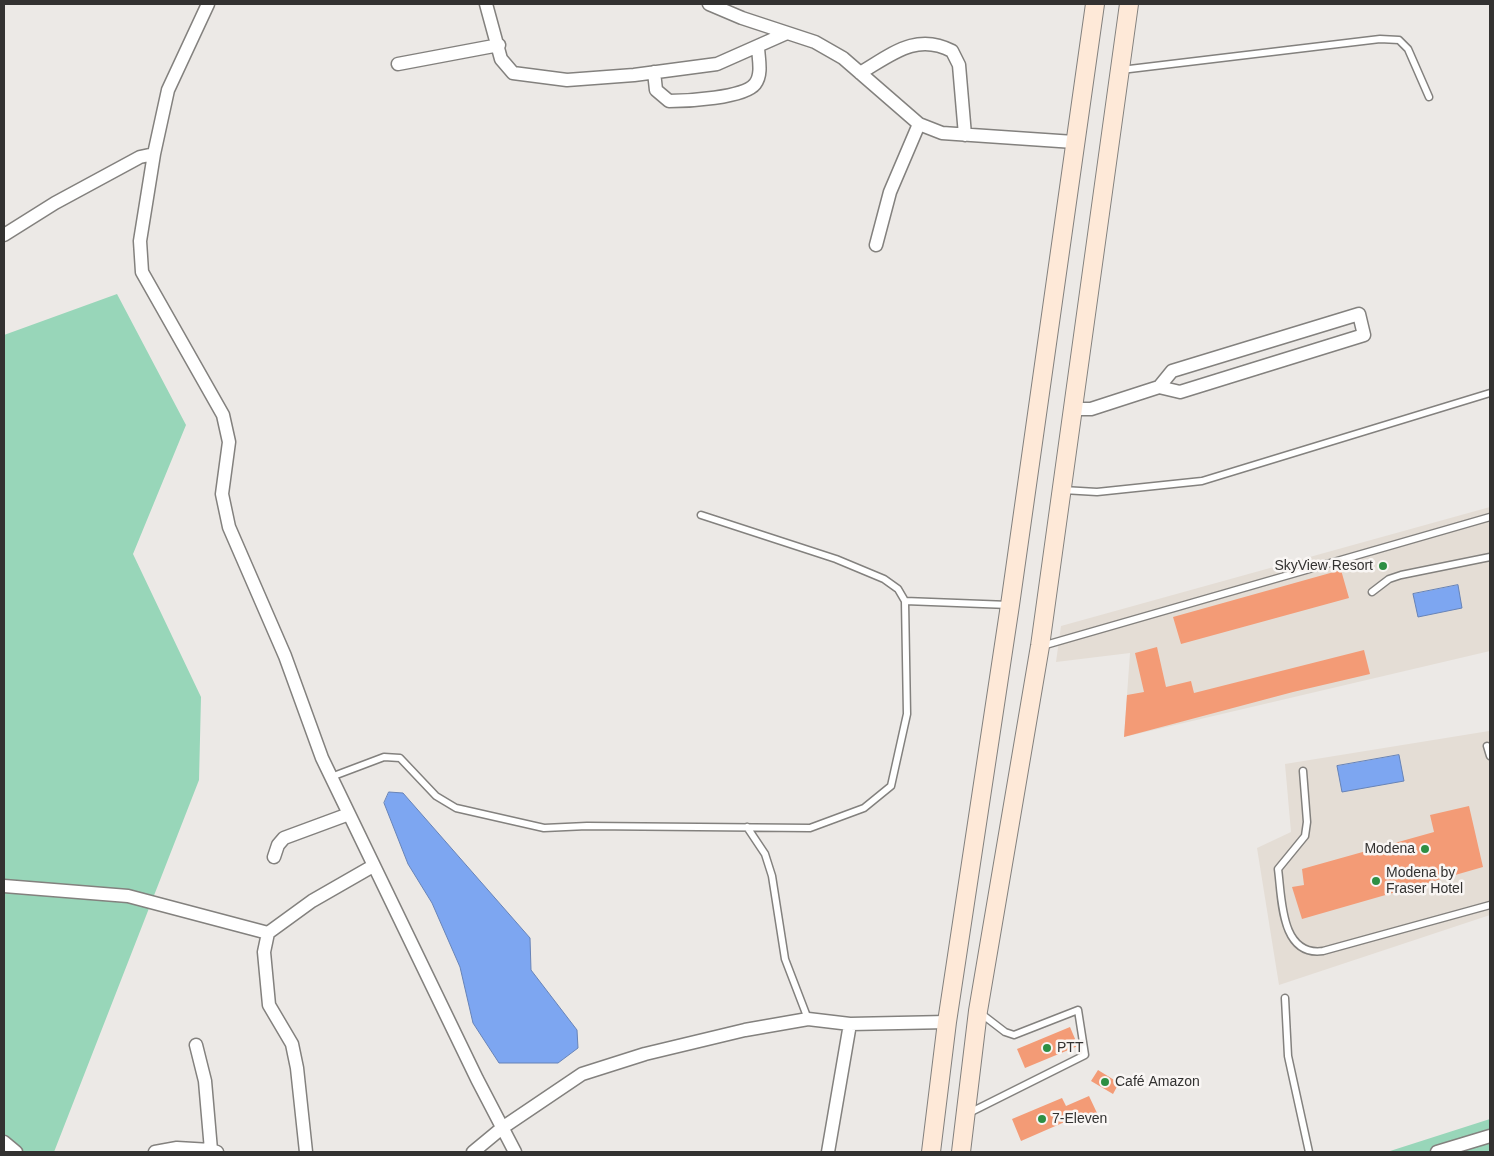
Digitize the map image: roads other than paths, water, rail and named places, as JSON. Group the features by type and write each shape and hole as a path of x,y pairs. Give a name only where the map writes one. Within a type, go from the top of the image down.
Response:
{"main road":[{"path":"931,1152 948,1022 1010,605 1095,4"},
{"path":"961,1152 978,1011 1040,646 1129,4"}],"street":[{"path":"208,4 168,90 154,154 140,241 142,272 223,415 229,442 222,494 229,526 285,656 322,758 336,775 348,814 515,1152"},
{"path":"486,4 502,59 513,73 567,80 717,64 787,33"},
{"path":"709,4 742,18 815,42 843,58 919,124 942,133 1074,142"},
{"path":"860,73 903,48 928,42 952,51 959,65 965,135"},
{"path":"398,64 499,45"},
{"path":"654,72 656,90 669,101 743,92 755,84 760,74 758,46"},
{"path":"876,245 890,192 919,124"},
{"path":"4,235 140,157 154,154"},
{"path":"1072,410 1090,409 1159,387 1180,392 1364,335 1358,314 1172,371 1159,387"},
{"path":"274,858 278,845 284,838 348,814"},
{"path":"306,1152 297,1068 292,1044 269,1005 264,952 268,933 312,901 373,866"},
{"path":"4,886 128,896 268,933"},
{"path":"473,1152 502,1128 582,1074 645,1054 745,1030 808,1019 850,1024 948,1022"},
{"path":"828,1152 850,1024"},
{"path":"155,1152 177,1148 214,1151 205,1081 196,1045"},
{"path":"1437,1152 1490,1136"},
{"path":"4,1142 16,1152"}],"lane":[{"path":"1119,70 1265,51 1380,39 1399,40 1408,49 1429,97"},
{"path":"1062,490 1097,492 1202,480 1490,393"},
{"path":"336,775 390,756 400,758 436,796 456,808 544,828 587,826 810,828 864,808 891,786 907,714 905,601 898,589 884,579 836,559 701,515"},
{"path":"1040,646 1490,517"},
{"path":"1372,592 1389,579 1401,575 1490,557"},
{"path":"905,601 1010,605"},
{"path":"1487,746 1490,756"},
{"path":"1303,771 1307,822 1305,836 1278,869 1286,922 1292,939 1299,946 1315,952 1323,951 1490,905"},
{"path":"747,827 765,854 772,876 785,959 808,1019"},
{"path":"1285,998 1288,1056 1309,1152"},
{"path":"965,1115 1085,1055 1078,1010 1014,1035 1004,1032 978,1011"}],"water":[{"path":"1458,585 1462,608 1418,617 1413,594"},
{"path":"1399,755 1404,781 1342,792 1337,766"},
{"path":"389,792 403,793 530,938 531,970 577,1030 578,1048 558,1063 499,1063 473,1023 460,967 432,903 408,864 384,803"}],"place":[{"name":"SkyView Resort","path":"1383,566"},
{"name":"Modena","path":"1425,849"},
{"name":"Modena by Fraser Hotel","path":"1376,881"},
{"name":"PTT","path":"1047,1048"},
{"name":"Café Amazon","path":"1105,1082"},
{"name":"7-Eleven","path":"1042,1119"}]}
